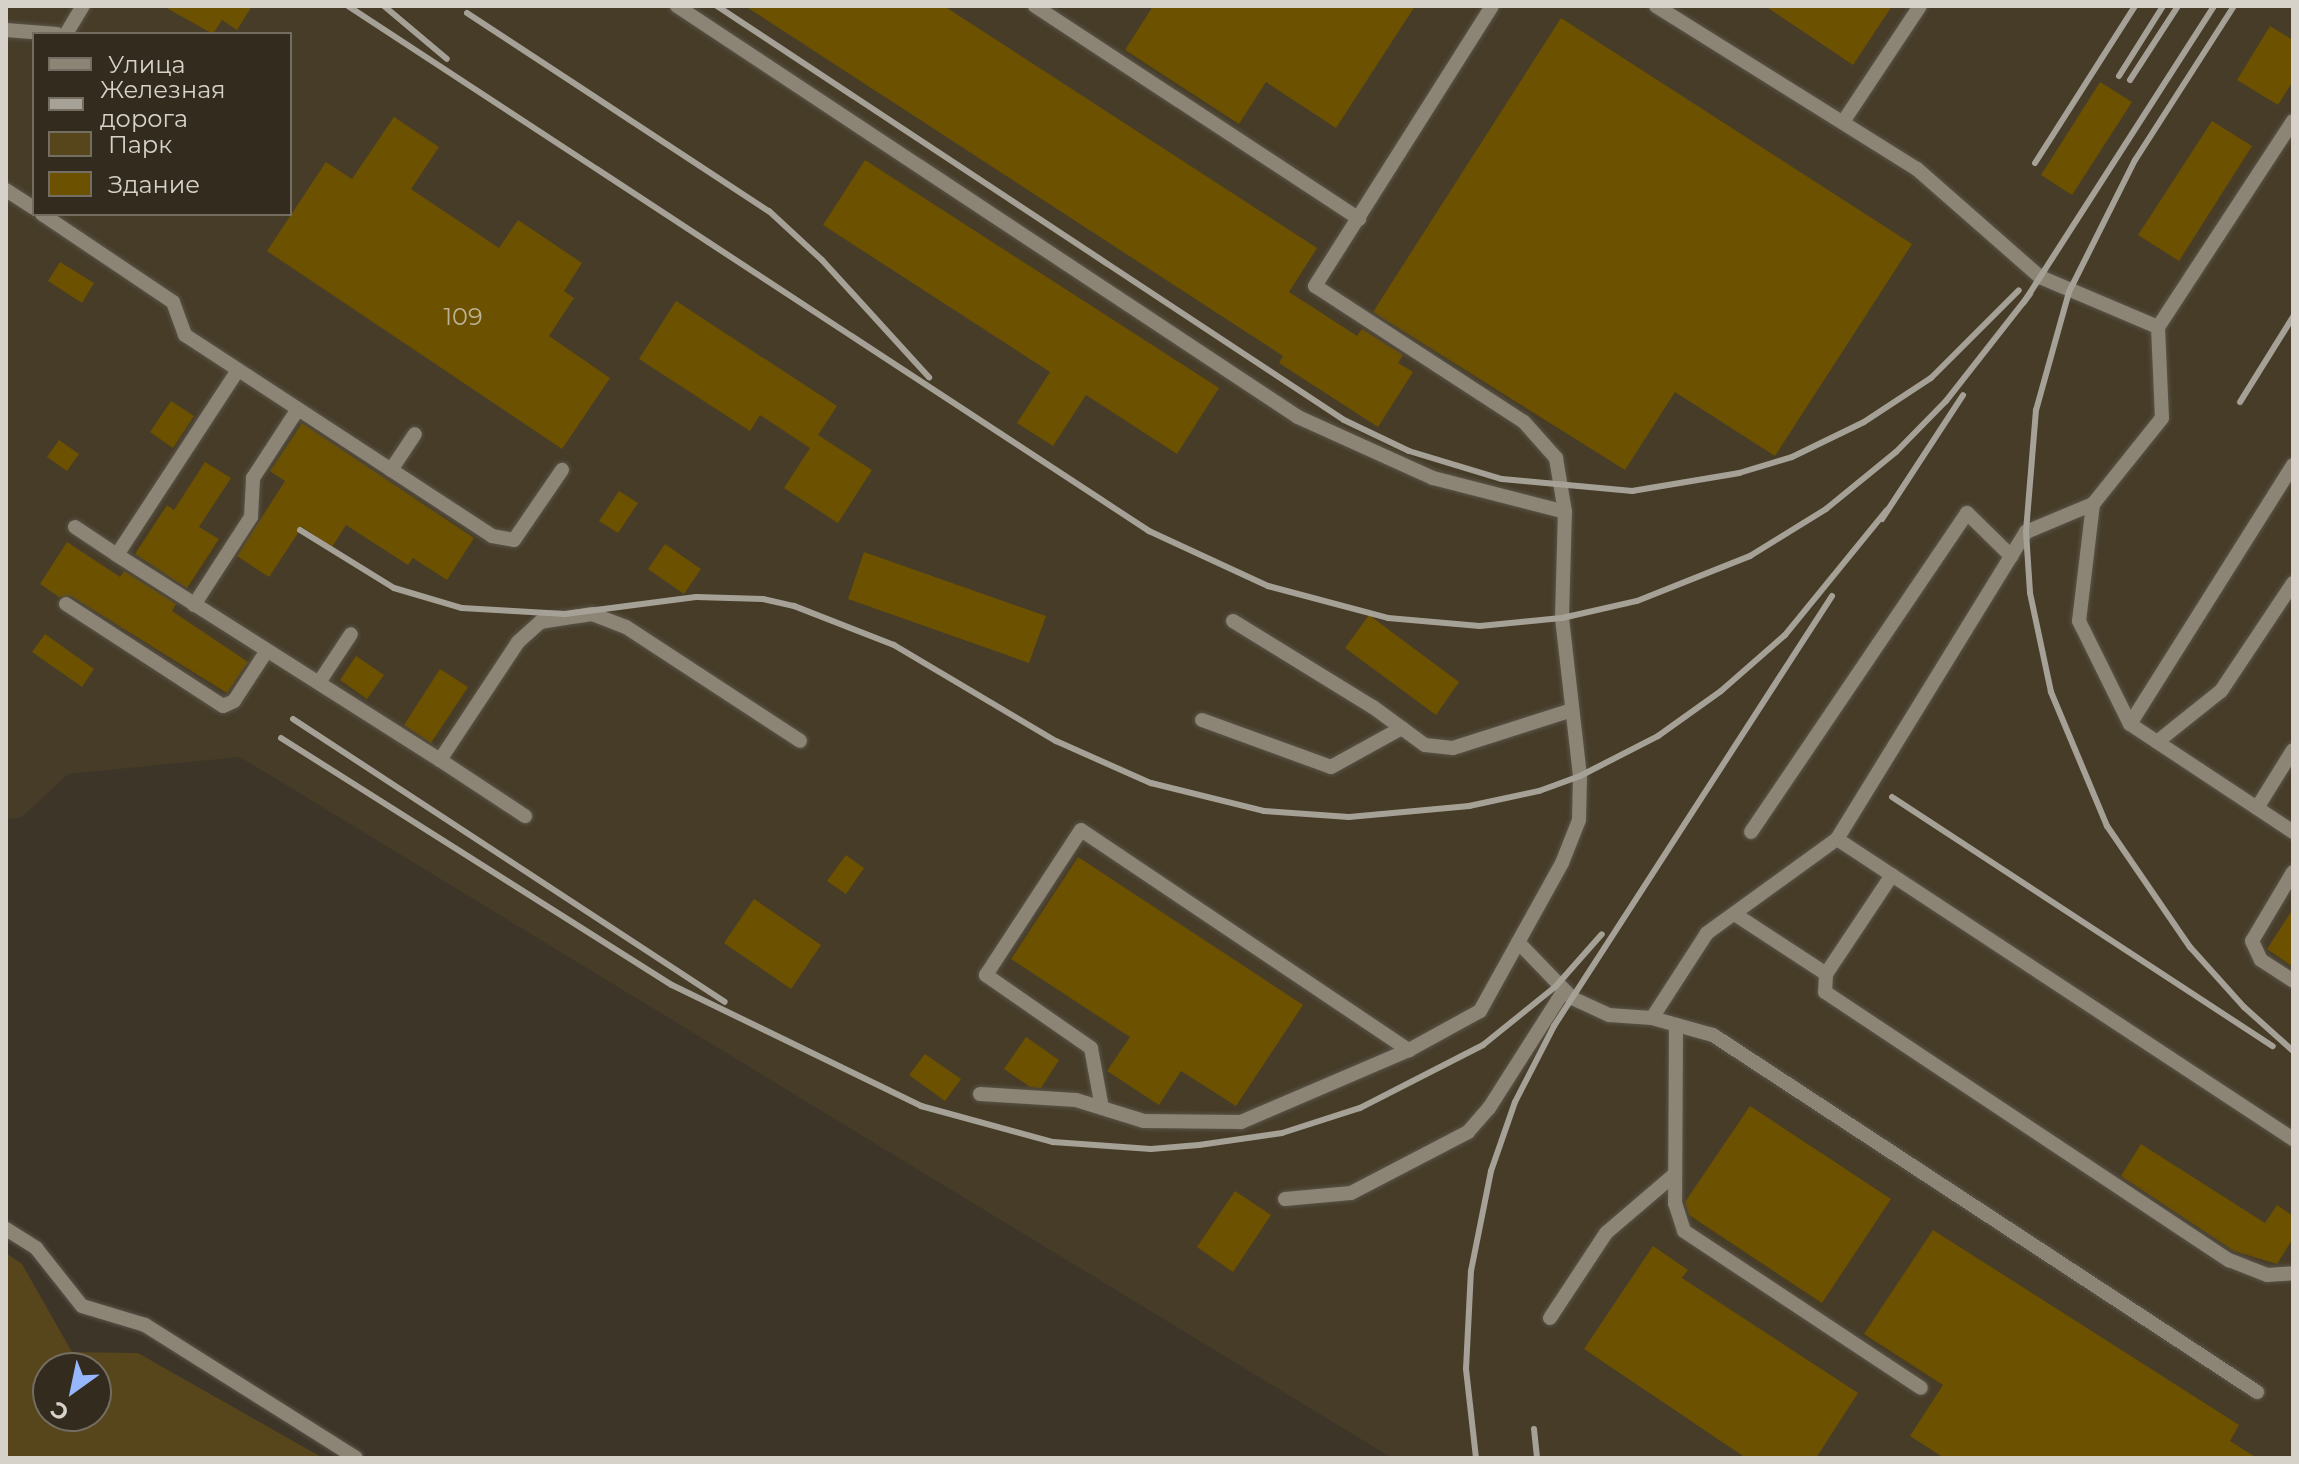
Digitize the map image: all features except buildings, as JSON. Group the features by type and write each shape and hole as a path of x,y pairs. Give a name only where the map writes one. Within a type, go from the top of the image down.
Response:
{"street":[{"path":"67,32 83,6"},
{"path":"677,6 1298,417 1433,478 1565,512"},
{"path":"1035,6 1359,219"},
{"path":"980,1094 1076,1100 1144,1121 1241,1122 1409,1050 1480,1011 1579,820 1580,776 1562,618 1565,512 1556,458 1537,432 1315,286 1492,6"},
{"path":"1656,6 1759,75 1843,122 1917,169 2040,277 2158,327"},
{"path":"1843,122 1920,6"},
{"path":"6,30 32,32"},
{"path":"1652,1018 1707,933 1736,915 1837,839 2026,532 2093,504 2162,418 2158,327 2293,121"},
{"path":"6,190 32,207"},
{"path":"45,216 173,302 185,335 505,541 522,531 562,470"},
{"path":"117,555 238,370"},
{"path":"194,605 251,517 253,478 298,409"},
{"path":"391,470 415,434"},
{"path":"2130,724 2293,465"},
{"path":"2093,504 2079,621 2130,724 2293,832"},
{"path":"1751,832 1967,513 2011,556"},
{"path":"75,527 266,652 320,681 525,816"},
{"path":"2157,742 2221,691 2293,583"},
{"path":"66,604 223,706 234,701 266,652"},
{"path":"440,760 518,642 540,622 592,614 626,627 800,741"},
{"path":"1233,621 1425,745 1453,748 1572,710"},
{"path":"320,681 351,634"},
{"path":"1202,720 1331,767 1402,728"},
{"path":"2257,808 2293,750"},
{"path":"1102,1108 1091,1048 986,975 1081,830 1409,1050"},
{"path":"1837,839 2293,1139"},
{"path":"2293,872 2252,941 2261,960 2293,981"},
{"path":"1892,875 1826,974 1825,992 1832,999 2229,1260 2259,1274 2293,1273"},
{"path":"1736,915 1826,974"},
{"path":"1518,942 1563,992 1609,1015 1652,1018 1713,1035 2257,1392"},
{"path":"1285,1199 1351,1193 1468,1132 1489,1108 1563,992"},
{"path":"1676,1025 1675,1174 1677,1217 1684,1231 1921,1388"},
{"path":"1550,1318 1606,1233 1675,1174"},
{"path":"6,1229 36,1248 82,1306 145,1325 356,1458"}],"shaded area":[{"path":"6,6 2293,6 2293,1458 1392,1458 240,757 68,774 21,818 6,819"}],"green space":[{"path":"6,1253 22,1264 72,1352 32,1352 32,1432 112,1432 112,1353 138,1353 323,1458 6,1458"}],"railway":[{"path":"348,6 1149,531 1268,586 1388,618 1480,626 1562,618 1637,601 1750,556 1826,509 1896,452 1946,401 2030,294"},
{"path":"384,6 447,59"},
{"path":"717,6 1344,420 1409,451 1502,479 1632,491 1739,473 1792,457 1864,422 1931,378 2019,290"},
{"path":"2035,163 2135,6"},
{"path":"2119,76 2163,6"},
{"path":"2130,80 2178,6"},
{"path":"2024,302 2214,6"},
{"path":"2234,6 2135,160 2069,292 2036,410 2026,532 2030,593 2051,692 2107,826 2190,947 2244,1007 2293,1051"},
{"path":"467,13 769,211 822,260 929,377"},
{"path":"2240,402 2293,317"},
{"path":"1882,519 1963,395"},
{"path":"300,530 394,588 462,608 565,614 696,597 763,599 794,606 894,645 1056,741 1151,783 1264,811 1349,817 1469,806 1539,791 1580,776 1658,736 1721,691 1785,635 1887,510"},
{"path":"1476,1458 1466,1369 1471,1271 1491,1171 1515,1102 1554,1026 1832,596"},
{"path":"293,719 725,1002"},
{"path":"281,738 672,985 921,1106 1053,1142 1151,1149 1199,1145 1282,1133 1360,1108 1483,1045 1556,986 1602,934"},
{"path":"1892,797 2273,1046"},
{"path":"1534,1429 1537,1458"}]}
